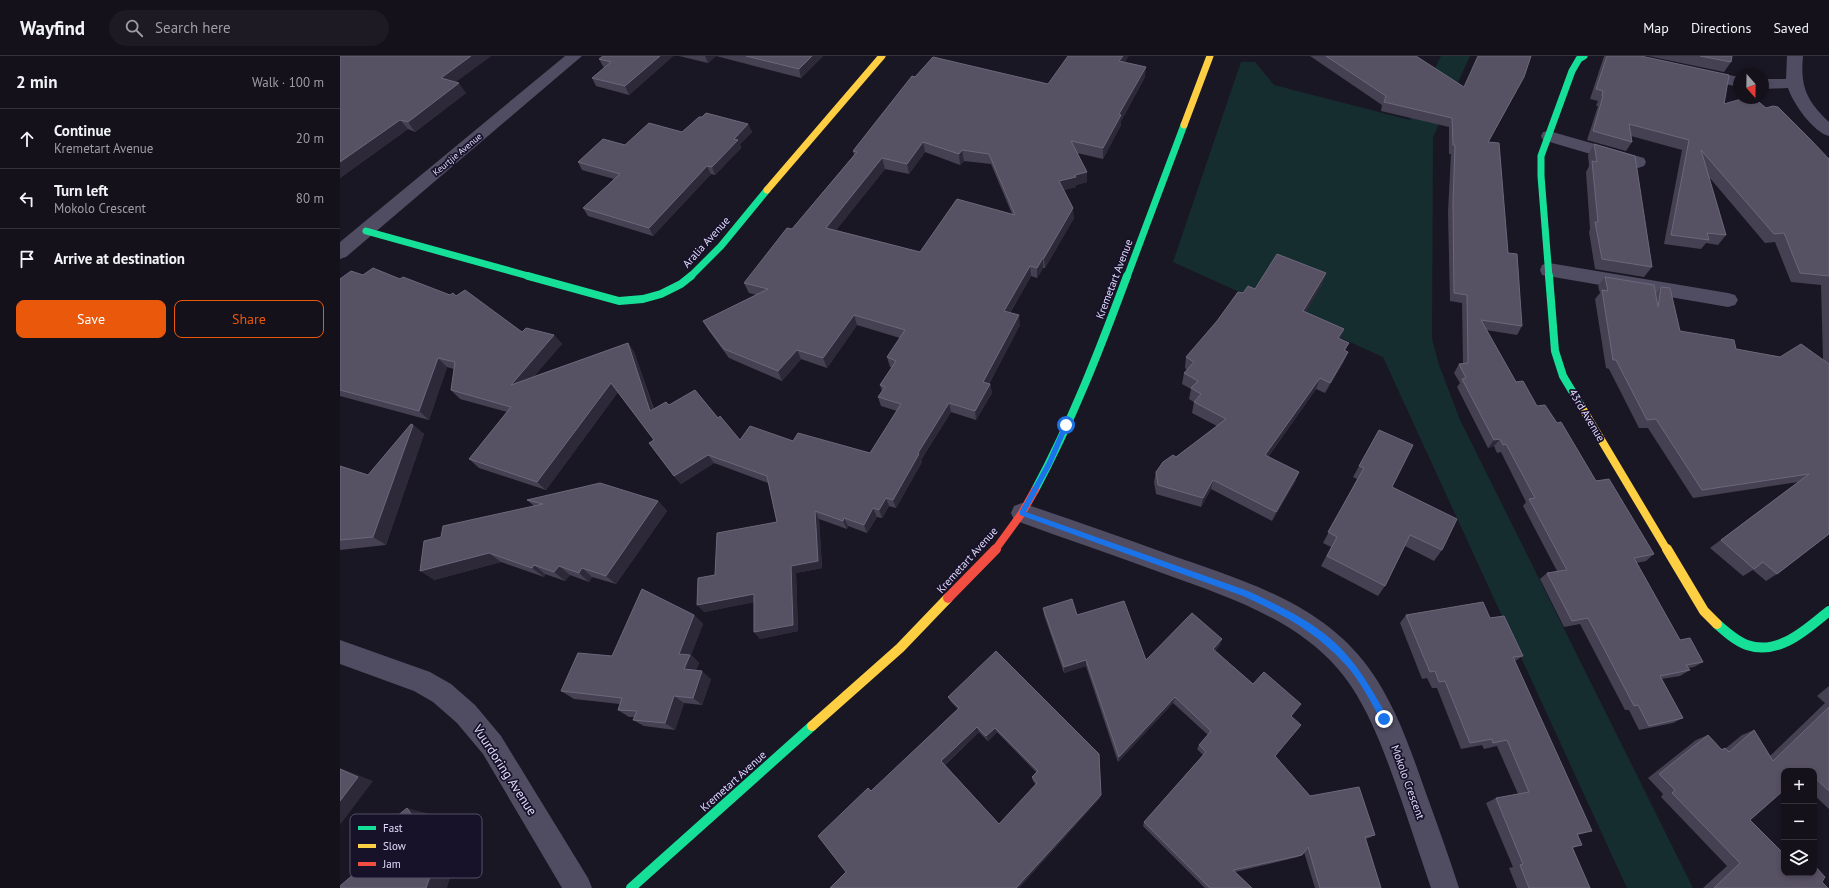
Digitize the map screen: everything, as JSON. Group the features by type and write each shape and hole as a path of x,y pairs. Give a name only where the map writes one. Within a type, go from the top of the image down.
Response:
{"street":[{"name":"Keurtjie Avenue","path":"340,252 574,56"},
{"name":"Aralia Avenue","path":"366,231 619,300 639,300 659,296 675,289 705,263 882,56"},
{"name":"Kremetart Avenue","path":"631,888 900,648 995,550 1022,513 1050,462 1090,375 1210,56"},
{"name":"43rd Avenue","path":"1584,56 1580,59 1572,72 1541,156 1541,176 1555,351 1564,376 1704,611 1722,629 1739,642 1756,648 1770,648 1786,644 1805,632 1829,611"},
{"path":"1795,56 1793,72 1794,83 1801,102 1829,131"},
{"path":"1687,72 1733,81"},
{"path":"1769,84 1794,83"},
{"path":"1549,136 1638,162"},
{"path":"1549,270 1728,300"},
{"name":"Mokolo Crescent","path":"1022,513 1245,593 1294,618 1328,642 1348,661 1366,687 1384,719 1403,767 1445,888"},
{"name":"Vuurdoring Avenue","path":"340,652 421,681 442,693 466,714 492,745 578,888"}],"green space":[{"path":"1441,56 1470,56 1433,137 1432,339 1439,365 1460,420 1693,888 1627,888 1383,357 1173,262 1241,62 1255,62 1274,85 1410,120"}],"building":[{"path":"340,56 471,56 441,78 459,83 408,122 400,120 340,162"},
{"path":"603,56 660,56 625,86 592,78 611,62 599,59"},
{"path":"746,56 812,56 799,69"},
{"path":"1068,56 1123,56 1119,61 1146,67 1119,114 1121,115 1103,148 1071,141 1087,172 1075,175 1076,177 1059,181 1073,208 1044,258 1037,268 1030,266 1004,311 1019,315 983,382 990,384 975,411 949,403 918,453 919,454 893,500 886,498 879,510 873,508 864,525 844,518 843,521 815,511 818,561 791,566 793,625 754,632 754,594 697,605 698,578 715,575 717,533 777,522 767,476 708,455 674,476 649,443 654,440 611,383 537,482 469,459 511,407 451,390 455,362 438,358 419,411 340,390 340,279 351,271 363,275 373,268 400,279 403,277 450,295 453,293 456,296 465,290 522,332 526,328 554,335 511,385 628,343 650,411 666,402 669,405 695,390 718,418 720,416 740,440 750,426 793,441 798,433 870,453 901,404 878,397 885,387 880,385 896,361 887,357 905,330 854,315 823,358 797,350 778,371 724,349 703,321 768,289 744,283 787,228 792,229 857,152 853,151 912,76 915,77 933,57 1048,84","holes":["923,142 959,154 962,150 989,154 1015,215 957,199 920,252 826,228 882,158 907,164"]},
{"path":"1326,56 1416,56 1464,87 1478,56 1531,56 1524,77 1488,142 1499,143 1508,253 1517,254 1522,326 1481,320 1516,382 1523,381 1537,406 1545,405 1557,423 1561,422 1596,481 1609,479 1654,554 1634,558 1680,640 1690,638 1703,662 1686,665 1690,670 1660,676 1683,718 1649,726 1638,705 1634,706 1588,618 1572,621 1547,573 1567,570 1529,499 1535,498 1506,444 1503,445 1500,439 1494,440 1462,379 1466,378 1459,364 1468,363 1467,295 1454,293 1453,203 1455,145 1453,145 1452,118 1384,102 1386,96"},
{"path":"1607,56 1641,56 1729,75 1724,104 1733,101 1733,104 1761,104 1766,108 1773,106 1778,107 1829,159 1829,276 1800,273 1784,233 1774,234 1701,150 1726,235 1707,233 1709,240 1671,235 1689,140 1629,124 1632,142 1593,131 1603,96 1603,91 1596,89"},
{"path":"1700,56 1732,56 1731,62"},
{"path":"706,113 748,124 734,139 738,140 712,167 707,166 649,228 583,208 620,174 578,162 603,139 625,145 649,123 682,132 699,117 702,117"},
{"path":"1594,144 1635,156 1652,267 1602,259 1595,222 1598,222 1592,161 1597,162"},
{"path":"1277,254 1326,273 1303,311 1344,329 1338,338 1349,343 1344,350 1348,352 1330,383 1320,378 1265,455 1299,472 1276,512 1213,480 1203,498 1158,485 1156,472 1163,462 1173,455 1176,457 1226,419 1194,402 1201,394 1191,388 1198,381 1184,373 1194,362 1186,357 1217,321 1238,292 1243,293 1248,286 1255,289"},
{"path":"1605,277 1654,285 1658,307 1661,287 1670,288 1680,331 1734,340 1736,349 1780,357 1801,344 1829,364 1829,534 1777,574 1763,562 1754,569 1721,540 1809,474 1702,490 1656,419 1647,420 1616,360 1613,360 1602,290 1608,291"},
{"path":"411,424 413,425 373,537 340,540 340,466 368,475"},
{"path":"1379,430 1413,445 1392,487 1457,519 1442,550 1410,535 1385,586 1327,556 1337,537 1328,532 1364,468 1359,466"},
{"path":"600,483 658,501 606,576 582,568 579,573 559,566 554,572 534,565 532,568 489,553 420,571 424,541 441,537 443,526 543,504 527,500"},
{"path":"642,589 694,615 679,654 690,655 684,669 702,671 693,698 674,696 665,723 633,720 637,711 618,710 622,698 561,691 578,653 612,656"},
{"path":"1072,599 1077,615 1124,601 1146,660 1192,613 1222,639 1213,649 1253,684 1264,672 1301,704 1291,716 1301,725 1275,756 1310,796 1359,787 1375,835 1365,837 1381,888 1320,888 1308,847 1302,855 1233,870 1252,888 1210,888 1144,822 1206,752 1199,745 1211,731 1175,697 1119,757 1086,660 1064,667 1043,608"},
{"path":"1483,602 1490,618 1504,616 1523,656 1513,657 1592,831 1577,834 1582,845 1572,847 1590,888 1529,888 1520,865 1523,864 1496,798 1529,792 1507,740 1493,743 1492,739 1470,743 1445,681 1439,682 1435,671 1430,672 1406,615"},
{"path":"996,651 1099,754 1101,795 1016,888 830,888 846,872 818,836 868,788 871,791 959,708 948,697","holes":["977,727 986,736 995,728 1038,771 1032,777 1037,783 999,824 941,761"]},
{"path":"1829,707 1829,791 1817,780 1817,768 1781,768 1781,793 1750,820 1781,851 1781,876 1817,876 1817,868 1825,877 1822,882 1828,888 1714,888 1740,863 1672,793 1675,790 1659,774 1708,735 1722,750 1725,748 1729,752 1754,730 1773,761"},
{"path":"340,769 358,777 340,801"},
{"path":"407,808 411,814 400,814"},
{"path":"350,877 430,878 426,888 340,888 340,886"}],"traffic: fast":[{"path":"1581,406 1563,376 1555,351 1541,176 1541,156 1572,71 1579,59 1584,56"},
{"path":"1035,490 1050,462 1090,375 1184,125"},
{"path":"366,231 619,301 637,300 667,292 681,284 721,246 767,190"},
{"path":"1717,624 1733,637 1747,645 1761,648 1774,646 1788,641 1815,623 1829,611"},
{"path":"631,888 812,726"}],"traffic: slow":[{"path":"767,190 882,56"},
{"path":"1184,125 1210,56"},
{"path":"1581,406 1704,611 1717,624"},
{"path":"812,726 900,648 948,598"}],"traffic: jam":[{"path":"948,598 995,550 1022,513 1035,490"}],"route":[{"path":"1066,425 1050,462 1022,513 1086,534 1245,593 1276,607 1305,625 1328,642 1348,661 1366,687 1384,719"}]}
